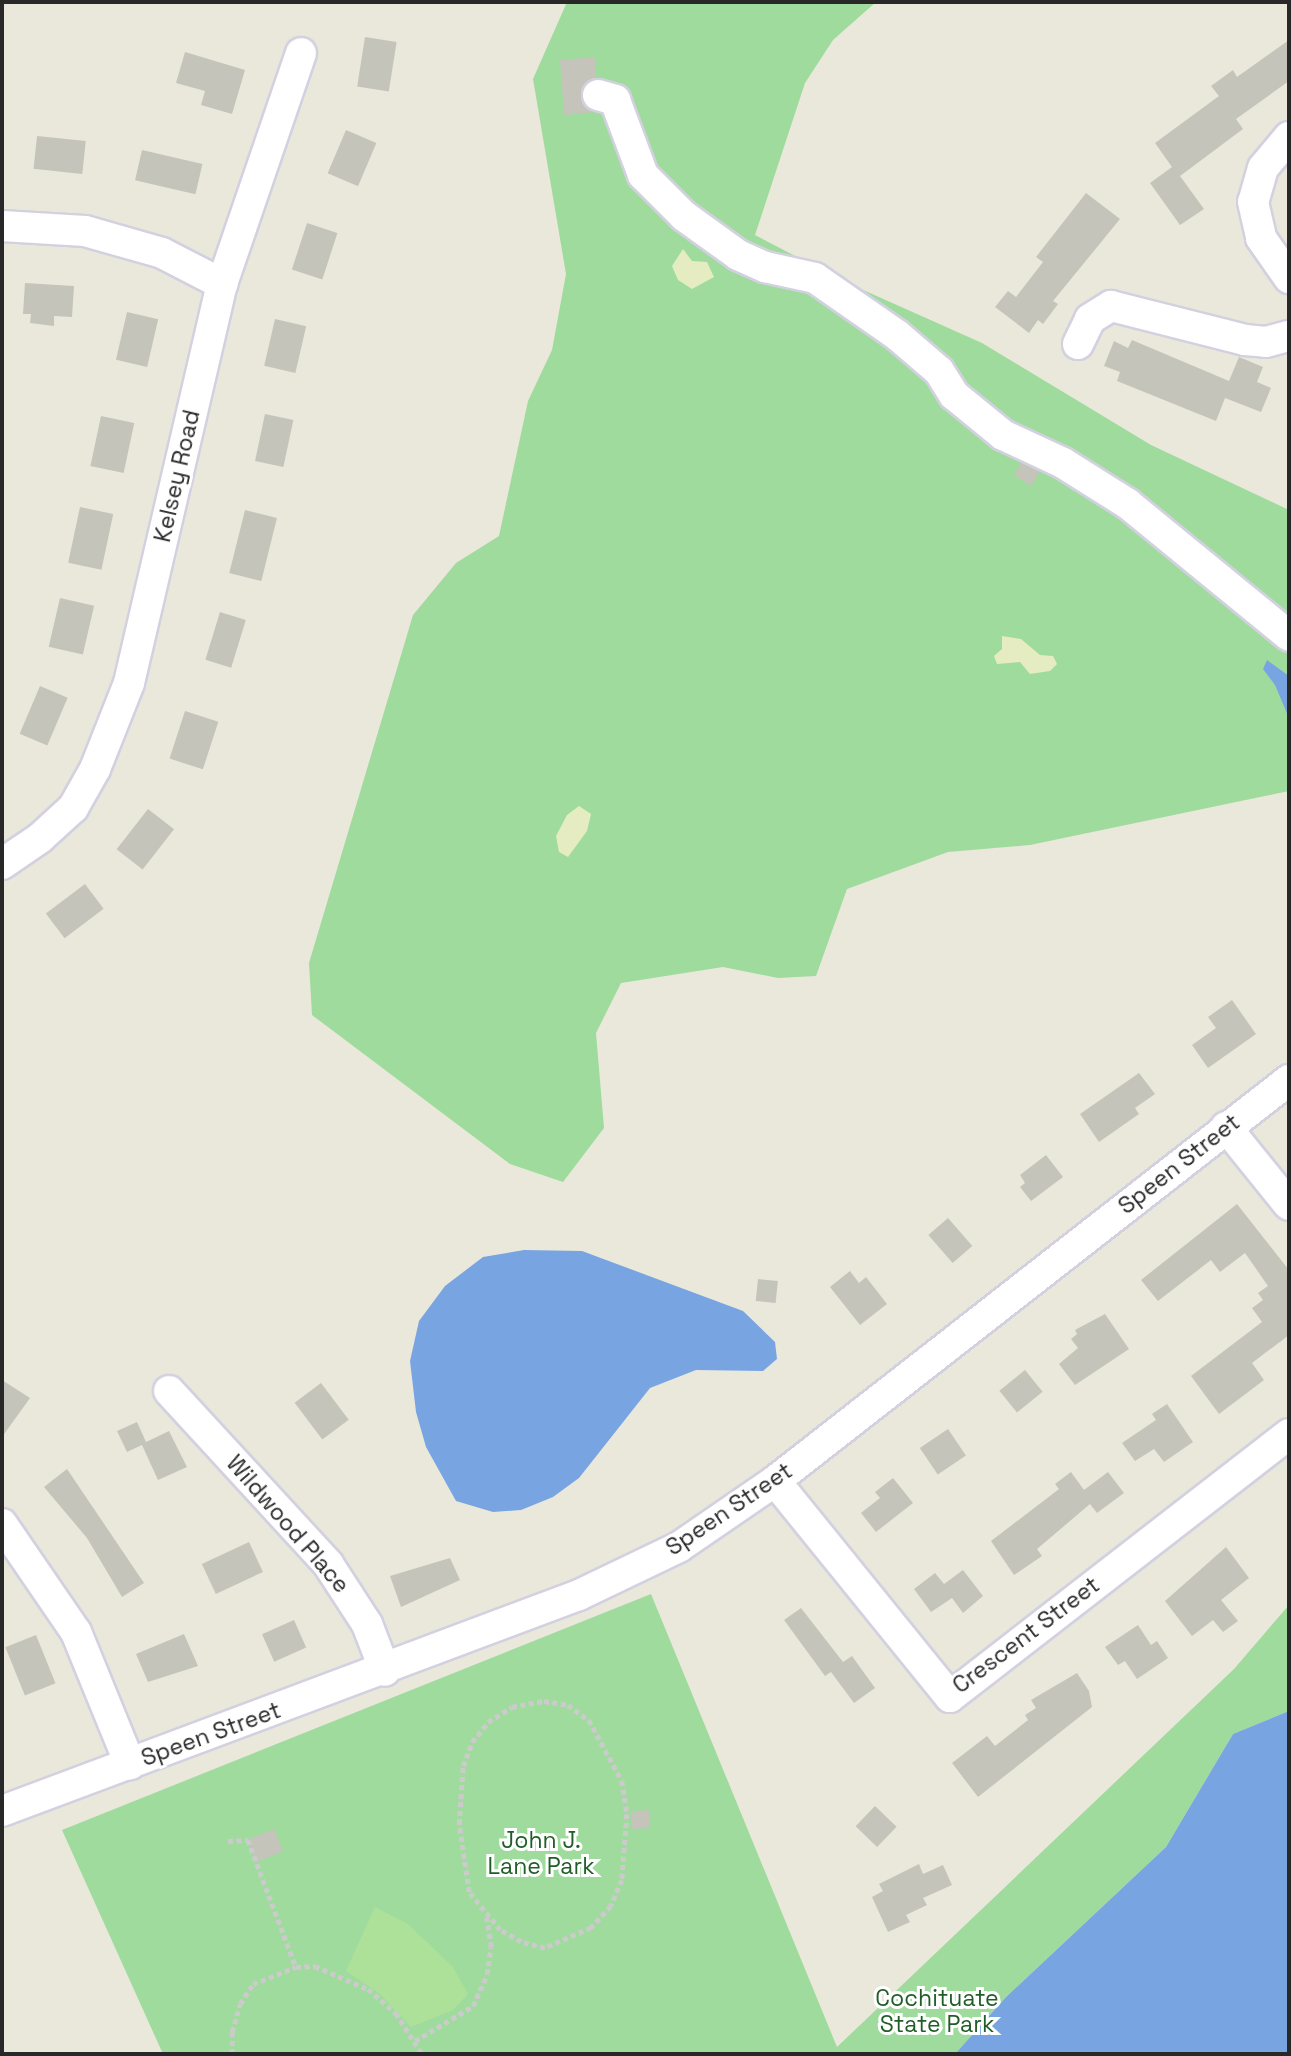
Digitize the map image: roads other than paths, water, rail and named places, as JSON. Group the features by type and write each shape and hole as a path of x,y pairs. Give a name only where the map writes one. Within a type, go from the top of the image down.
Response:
{"street":[{"name":"Kelsey Road","path":"2,864 40,838 73,808 95,769 129,684 222,284 301,53"},
{"path":"597,95 615,100 643,175 684,216 738,255 765,267 815,278 897,335 939,371 954,395 1003,435 1063,463 1128,504 1289,636"},
{"path":"1289,137 1263,169 1252,202 1261,238 1289,278"},
{"path":"2,226 85,231 162,253 222,284"},
{"path":"1078,344 1090,319 1111,306 1245,340 1266,342 1289,336"},
{"name":"Speen Street","path":"2,1811 385,1671 626,1574 710,1528 775,1481 1289,1080"},
{"path":"1226,1127 1289,1205"},
{"name":"Wildwood Place","path":"169,1391 328,1564 367,1624 385,1671"},
{"name":"Crescent Street","path":"775,1481 950,1696 1289,1434"},
{"path":"2,1524 76,1632 130,1764"}],"water":[{"path":"1267,660 1289,676 1289,718 1275,685 1263,669"},
{"path":"524,1250 582,1251 743,1311 775,1342 777,1359 763,1371 696,1370 650,1388 579,1478 553,1497 521,1510 493,1512 456,1501 426,1447 416,1412 410,1361 419,1321 445,1286 483,1257"},
{"path":"1289,1711 1289,2054 955,2054 1006,1997 1166,1847 1233,1734"}],"park label":[{"name":"John J. Lane Park","path":"541,1853"},
{"name":"Cochituate State Park","path":"937,2011"}]}
